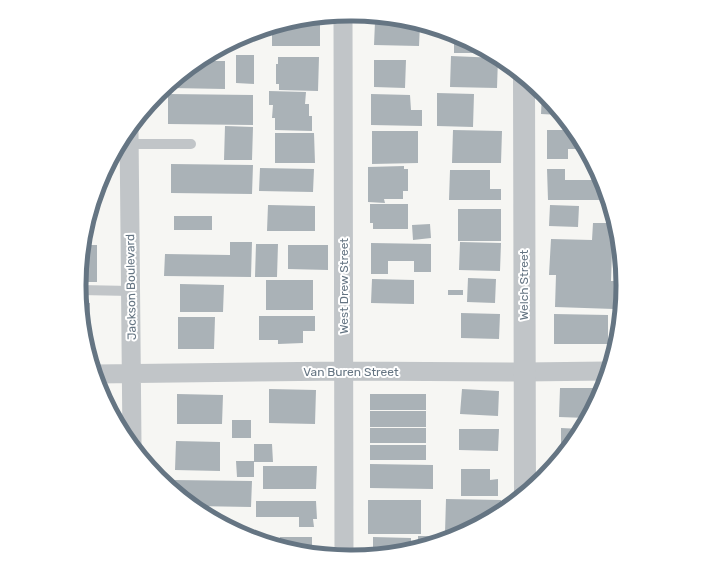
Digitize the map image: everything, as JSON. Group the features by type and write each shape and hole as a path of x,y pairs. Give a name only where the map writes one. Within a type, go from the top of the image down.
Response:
{"street":[{"name":"West Drew Street","path":"343,21 344,550"},
{"name":"Welch Street","path":"524,86 525,484"},
{"name":"Jackson Boulevard","path":"129,142 132,434"},
{"name":"Van Buren Street","path":"102,374 344,371 601,371"}],"lane":[{"path":"132,137 191,144"},
{"path":"86,290 131,291"}],"building":[{"path":"375,22 386,23 420,30 419,46 374,45"},
{"path":"320,23 320,46 272,46 272,33 299,26"},
{"path":"454,42 477,53 454,53"},
{"path":"236,55 254,55 254,84 236,83"},
{"path":"451,56 485,57 498,66 497,88 450,87"},
{"path":"278,57 319,57 318,91 279,90 279,84 276,84 276,64 278,64"},
{"path":"374,60 406,60 405,88 374,87"},
{"path":"212,61 225,61 225,89 176,88"},
{"path":"269,91 306,92 305,104 309,104 309,116 312,116 312,131 275,130 275,118 272,118 273,105 269,105"},
{"path":"437,93 474,94 473,127 437,126"},
{"path":"169,94 253,95 253,125 168,124"},
{"path":"371,94 410,95 411,110 422,110 422,126 371,125"},
{"path":"542,102 553,115 541,114"},
{"path":"225,126 253,127 252,160 224,160"},
{"path":"453,130 502,131 501,163 452,163"},
{"path":"547,130 565,130 577,149 568,149 568,159 547,159"},
{"path":"372,131 418,131 418,163 372,164"},
{"path":"275,133 314,133 315,163 275,163"},
{"path":"171,164 253,165 252,194 171,193"},
{"path":"404,166 404,169 408,169 408,191 403,191 403,199 384,199 385,203 368,202 368,167"},
{"path":"260,168 314,169 313,192 259,191"},
{"path":"547,169 565,169 565,180 593,180 601,200 548,200"},
{"path":"450,170 490,170 490,189 501,189 501,200 449,200"},
{"path":"370,204 408,204 408,229 373,229 373,223 370,223"},
{"path":"268,205 315,206 315,231 267,231"},
{"path":"550,205 579,206 578,227 549,226"},
{"path":"458,209 501,209 501,241 458,241"},
{"path":"174,216 212,216 212,230 174,230"},
{"path":"593,223 607,223 612,246 611,281 615,281 614,309 555,307 556,275 549,275 551,239 592,240"},
{"path":"430,224 431,238 413,240 412,225"},
{"path":"230,242 252,242 251,277 164,276 165,254 230,255"},
{"path":"460,242 501,243 500,271 459,270"},
{"path":"371,243 431,244 431,272 414,272 414,261 388,261 388,274 371,274"},
{"path":"256,244 278,244 277,277 255,277"},
{"path":"90,245 97,245 97,282 86,282"},
{"path":"288,245 328,245 328,270 288,269"},
{"path":"468,278 496,279 495,303 467,302"},
{"path":"372,279 414,280 414,304 371,303"},
{"path":"266,280 313,280 313,310 266,310"},
{"path":"180,284 224,285 223,312 180,312"},
{"path":"448,290 463,290 463,295 448,295"},
{"path":"87,303 90,303 90,323"},
{"path":"461,313 500,314 499,339 461,338"},
{"path":"554,314 608,315 608,344 554,344"},
{"path":"259,316 315,316 315,331 303,331 303,343 278,344 278,340 259,340"},
{"path":"178,317 215,317 214,349 178,349"},
{"path":"560,388 595,388 580,418 559,417"},
{"path":"269,389 316,390 315,424 269,423"},
{"path":"462,389 499,391 498,416 460,414"},
{"path":"177,394 223,395 222,424 177,424"},
{"path":"370,394 426,394 426,410 370,410"},
{"path":"370,411 426,411 426,427 370,427"},
{"path":"232,420 251,420 251,438 232,438"},
{"path":"370,428 426,428 426,443 370,443"},
{"path":"561,428 573,429 571,432 561,447"},
{"path":"459,429 499,429 498,451 459,450"},
{"path":"176,441 220,442 220,471 175,470"},
{"path":"254,444 272,444 273,462 254,462 254,477 237,477 236,461 254,461"},
{"path":"370,445 426,445 426,460 370,460"},
{"path":"370,464 433,465 433,489 370,488"},
{"path":"263,466 317,466 316,489 263,489"},
{"path":"461,469 490,469 490,480 498,479 498,496 461,496"},
{"path":"172,480 252,481 251,507 206,506"},
{"path":"446,499 501,500 501,503 483,515 445,533"},
{"path":"368,500 421,500 421,534 368,534"},
{"path":"256,501 316,501 317,519 313,519 314,527 299,527 299,517 256,517"},
{"path":"418,536 434,536 434,537 418,541"},
{"path":"280,537 312,537 312,547 315,548 299,545 280,540"},
{"path":"373,537 411,538 411,543 386,548 373,549"}]}
